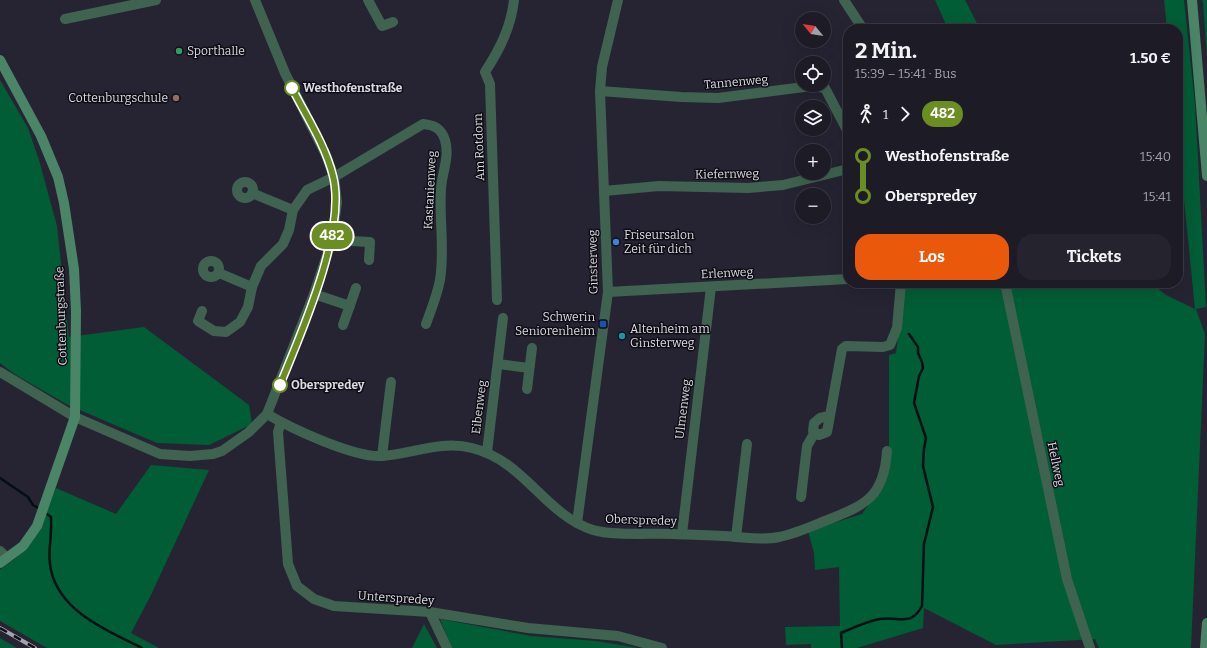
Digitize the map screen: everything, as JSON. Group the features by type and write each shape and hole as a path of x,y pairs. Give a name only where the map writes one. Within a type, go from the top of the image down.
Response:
{"street":[{"path":"65,19 156,0"},
{"path":"0,372 75,417 160,454 190,456 213,454 222,450 249,432 267,414 314,294 332,240 337,202 334,177 326,155 284,73 255,0"},
{"path":"368,0 382,26 393,22"},
{"name":"Am Rotdorn","path":"497,300 490,84 486,72 500,49 512,16 514,0"},
{"name":"Ginsterweg","path":"577,523 608,292 600,91 602,67 618,0"},
{"path":"844,0 860,24"},
{"path":"1192,0 1207,176"},
{"name":"Cottenburgstraße","path":"0,60 41,136 58,177 64,203 74,269 76,311 75,417 43,510 30,537 2,558"},
{"name":"Tannenweg","path":"600,91 718,98 812,86 825,88 843,122"},
{"name":"Kastanienweg","path":"334,177 422,124 434,125 440,130 445,141 447,157 441,186 440,213 442,260 436,296 426,324"},
{"name":"Kiefernweg","path":"604,191 659,186 741,188 783,185 843,170"},
{"path":"202,311 198,321 214,331 226,332 240,322 248,307 252,287 261,266 283,244 289,230 293,210 307,190 334,177"},
{"path":"252,193 293,210"},
{"path":"332,240 370,242 369,260"},
{"path":"219,273 252,287"},
{"name":"Erlenweg","path":"608,292 843,279"},
{"name":"Ulmenweg","path":"682,534 711,287"},
{"path":"343,325 356,288"},
{"path":"801,496 807,446 815,432 819,435 827,432 842,349 846,346 883,347 890,345 897,328 901,288"},
{"name":"Hellweg","path":"1006,288 1067,579 1090,648"},
{"path":"314,294 350,306"},
{"name":"Eibenweg","path":"486,452 503,318"},
{"path":"526,389 532,348"},
{"path":"498,364 529,368"},
{"path":"382,456 392,382"},
{"name":"Oberspredey","path":"267,414 281,422 357,454 382,456 450,445 486,452 507,462 546,500 577,523 604,533 682,534 754,539 778,538 854,510 875,493 882,480 887,451"},
{"name":"Unterspredey","path":"281,422 278,432 288,564 297,586 314,599 334,606 430,612 534,629 618,636 662,648"},
{"path":"736,537 747,444"},
{"path":"430,612 447,648"},
{"path":"1205,648 1207,623"}],"green space":[{"path":"935,0 965,0 977,24 946,24"},
{"path":"1164,0 1184,0 1195,104 1206,307 1196,309 1205,334 1191,648 1099,648 1095,639 996,645 924,608 923,628 857,648 811,648 811,644 786,645 785,627 840,626 839,567 815,570 814,553 808,531 862,514 887,479 889,449 889,355 896,353 904,288 1157,288 1166,295 1195,309 1183,189 1183,24 1166,24"},
{"path":"1202,0 1207,0 1207,57 1203,3"},
{"path":"0,80 28,128 39,160 57,226 69,337 144,327 249,405 252,424 209,445 157,443 68,405 16,375 0,363"},
{"path":"151,465 209,470 150,597 131,633 159,648 47,648 0,621 0,569 12,561 30,543 41,524 56,488 116,514"},
{"path":"440,619 531,636 596,641 638,648 452,648"},
{"path":"424,624 437,648 412,648"},
{"path":"0,638 17,648 0,648"}],"waterway":[{"path":"842,648 841,633 875,620 887,618 909,619 918,612 922,606 924,544 933,507 923,466 926,438 914,403 919,376 923,368 918,353 918,347 909,334"},
{"path":"0,478 28,497 33,505 40,509"},
{"path":"44,512 51,517 49,558 51,570 56,585 64,598 75,609 101,627 142,648"}],"railway":[{"path":"0,628 35,648"}],"bus line":[{"name":"482","path":"280,385 314,294 332,240 337,202 334,177 326,155 292,88"}],"place":[{"name":"Sporthalle","path":"179,51"},
{"name":"Westhofenstraße","path":"292,88"},
{"name":"Cottenburgschule","path":"176,98"},
{"name":"Friseursalon Zeit für dich","path":"616,242"},
{"name":"Schwerin Seniorenheim","path":"603,324"},
{"name":"Altenheim am Ginsterweg","path":"622,336"},
{"name":"Oberspredey","path":"280,385"}]}
